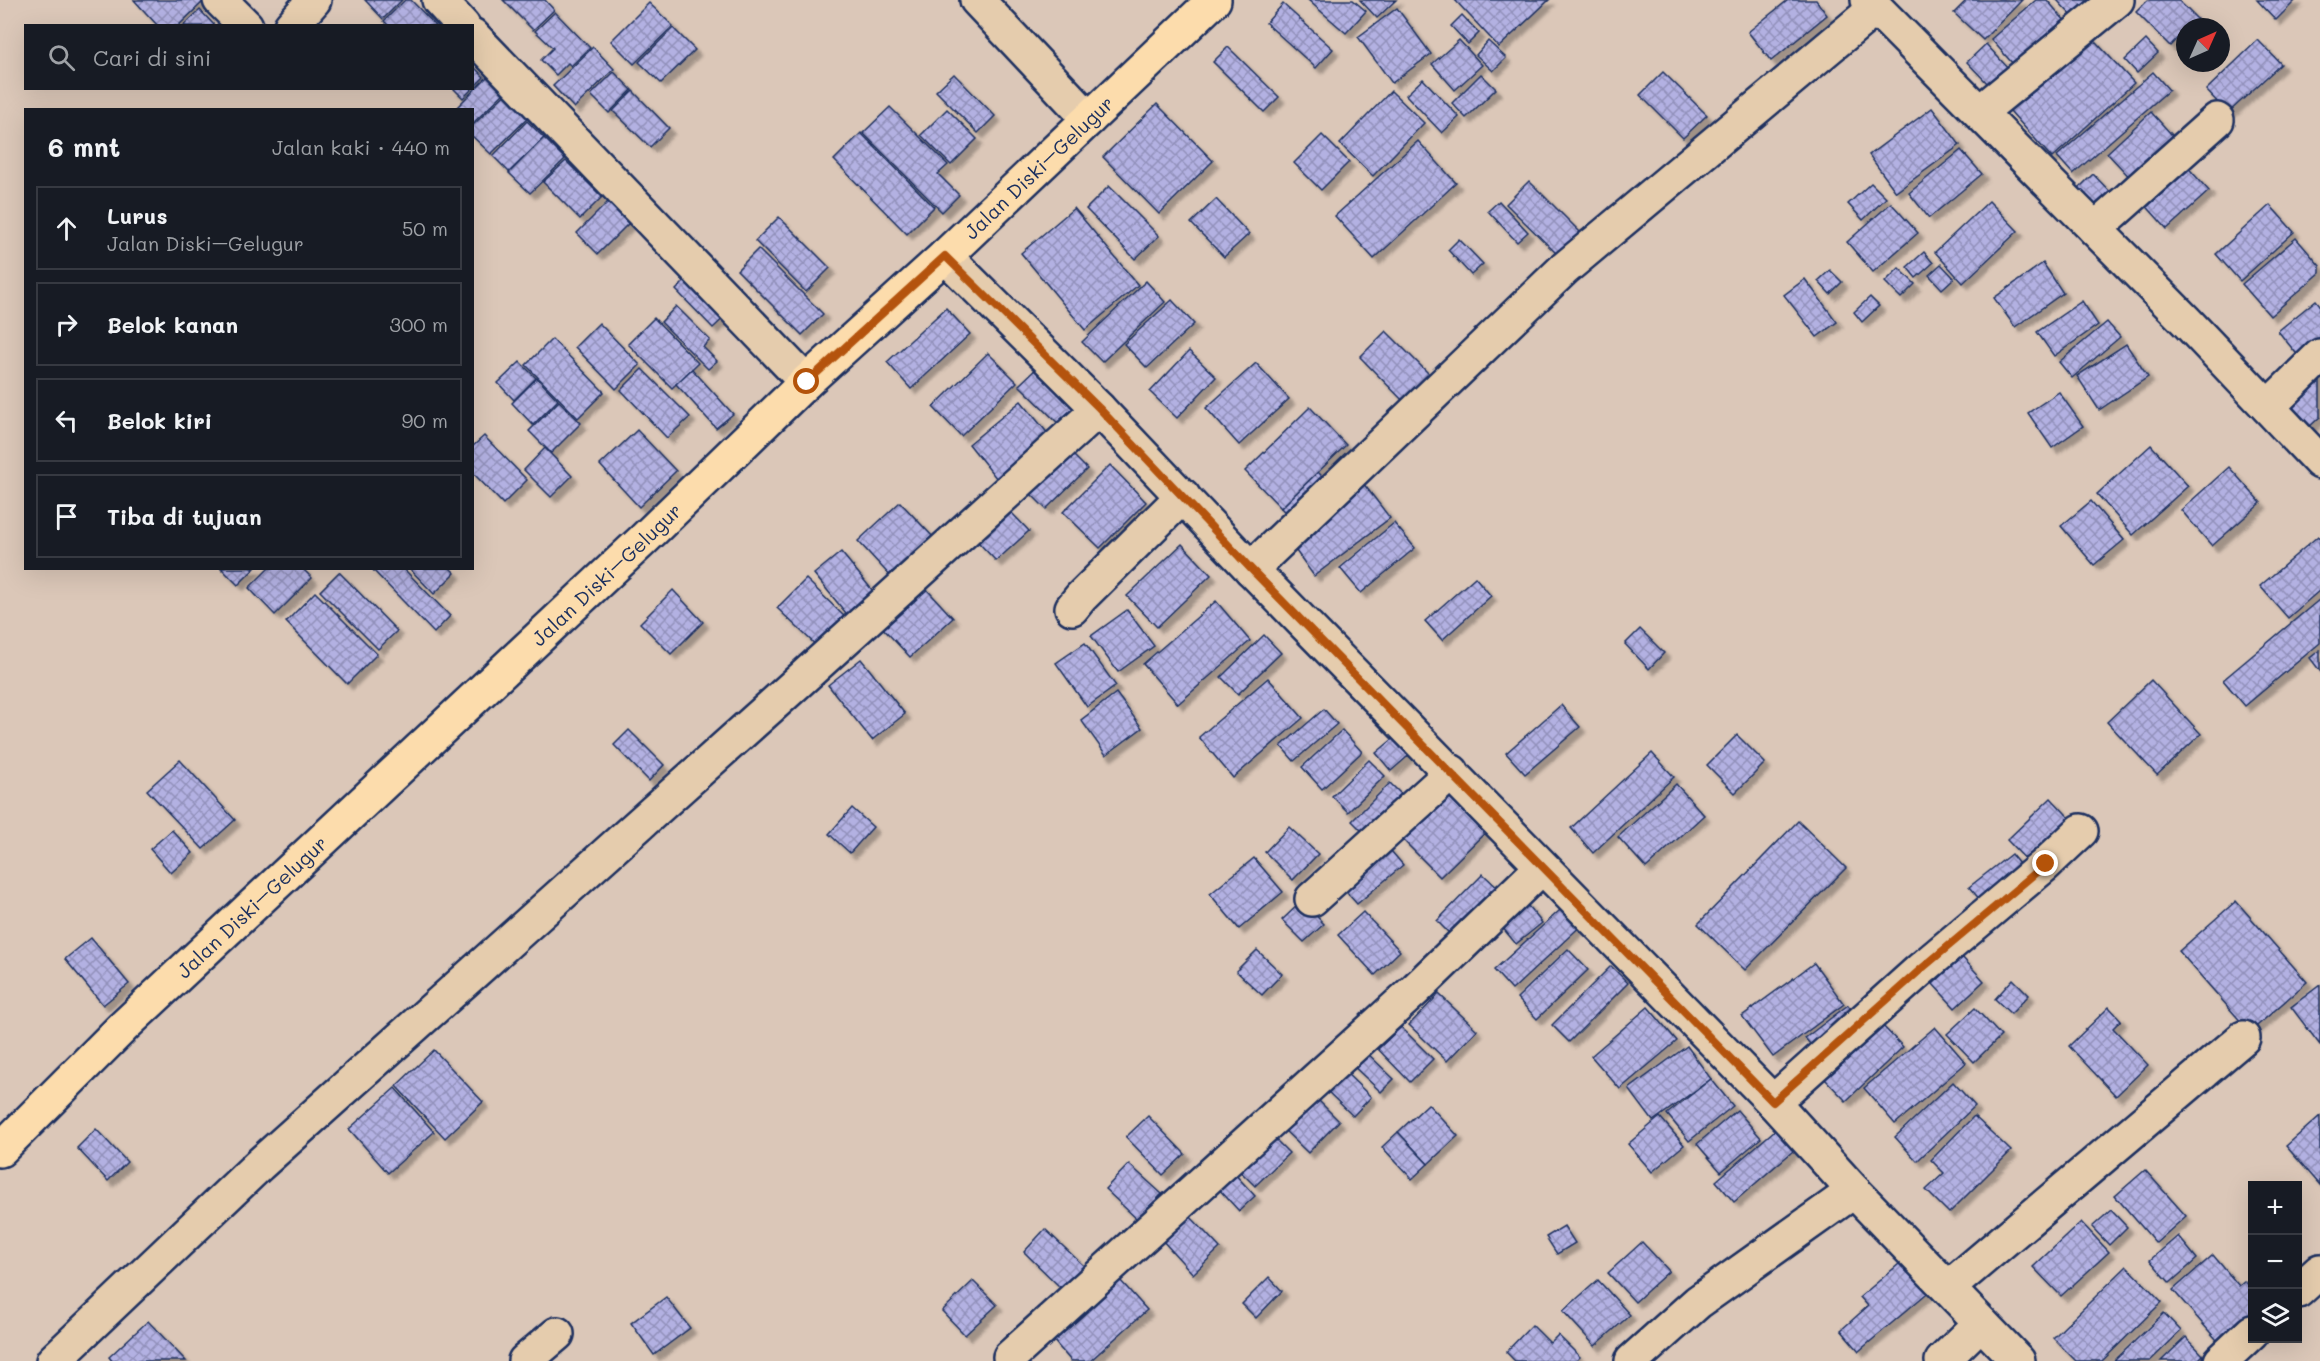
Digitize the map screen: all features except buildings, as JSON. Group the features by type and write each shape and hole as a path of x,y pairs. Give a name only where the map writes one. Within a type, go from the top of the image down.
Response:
{"main road":[{"name":"Jalan Diski–Gelugur","path":"0,1150 123,1027 643,540 807,382 945,256 1214,0"}],"street":[{"path":"220,0 244,24"},
{"path":"293,24 314,0"},
{"path":"439,0 461,24"},
{"path":"976,0 1089,119"},
{"path":"1980,112 2117,0"},
{"path":"1251,569 1564,269 1872,4 2095,229 2320,462"},
{"path":"474,37 807,382"},
{"path":"2095,229 2217,120"},
{"path":"945,256 1099,408 1251,569 1773,1102 1854,1191 2018,1361"},
{"path":"2268,407 2320,356"},
{"path":"53,1361 259,1166 777,701 1099,408"},
{"path":"1072,609 1088,590 1127,554 1183,496"},
{"path":"1312,899 1452,772"},
{"path":"1773,1102 1920,970 2046,864 2080,831"},
{"path":"1010,1357 1416,989 1542,867"},
{"path":"1948,1288 2243,1038"},
{"path":"1632,1361 1698,1302 1854,1191"},
{"path":"2300,1289 2320,1271"},
{"path":"1942,1361 1981,1323"},
{"path":"525,1361 557,1334"},
{"path":"2221,1361 2248,1337"}],"route":[{"path":"807,382 945,256 1099,408 1251,569 1773,1102 1920,970 2046,864"}]}
